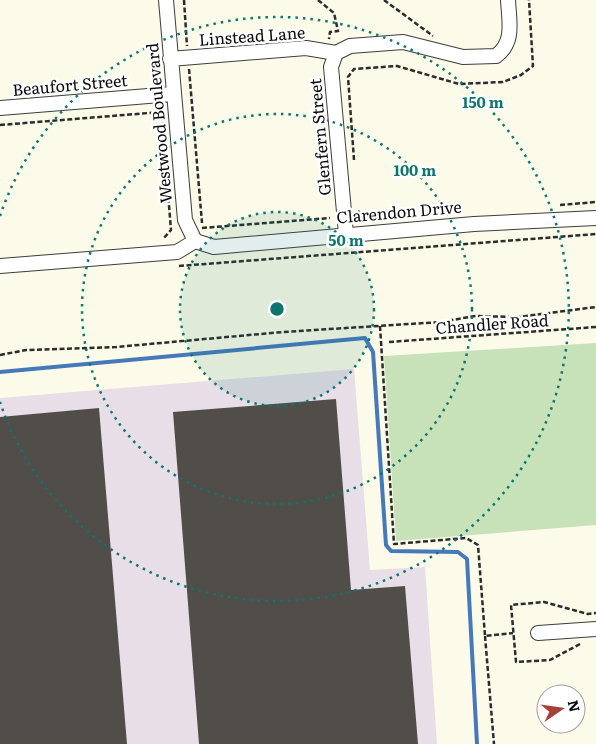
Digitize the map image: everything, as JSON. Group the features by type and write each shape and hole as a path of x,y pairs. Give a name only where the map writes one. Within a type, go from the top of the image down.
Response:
{"street":[{"name":"Westwood Boulevard","path":"166,0 170,59 166,95 186,220 195,241"},
{"path":"336,53 350,46 403,42 463,57 496,56 507,45 510,35 508,0"},
{"name":"Linstead Lane","path":"170,59 306,48 336,53"},
{"name":"Glenfern Street","path":"336,53 331,68 346,234"},
{"name":"Beaufort Street","path":"0,108 166,95"},
{"name":"Clarendon Drive","path":"195,241 214,247 474,224 596,218"},
{"path":"0,266 177,252 195,241"},
{"path":"538,633 596,629"}],"path":[{"path":"184,0 202,229 330,219 330,209"},
{"path":"318,0 334,13 338,31 330,32 329,41 336,53"},
{"path":"384,0 439,40"},
{"path":"354,164 348,78 354,69 397,66 459,84 510,80 533,66 529,0"},
{"path":"164,239 171,230 161,112 166,95"},
{"path":"0,125 161,112"},
{"path":"558,205 596,202"},
{"path":"357,203 358,213 366,220 376,220"},
{"path":"176,266 596,234"},
{"path":"0,355 26,350 116,347 283,332 440,322 475,316 518,317 596,307"},
{"path":"380,326 394,544 466,538 478,546 494,744"},
{"name":"Chandler Road","path":"389,342 596,327"},
{"path":"485,636 513,633"}],"shaded area":[{"path":"354,369 370,570 425,567 437,744 0,744 0,398"}],"green space":[{"path":"596,343 596,525 396,541 384,356"}],"building":[{"path":"336,399 351,590 405,586 418,744 199,744 173,412"},
{"path":"99,408 127,744 0,744 0,417"}],"waterway":[{"path":"0,372 365,338 373,352 386,545 391,551 458,552 467,559 477,744"}]}
